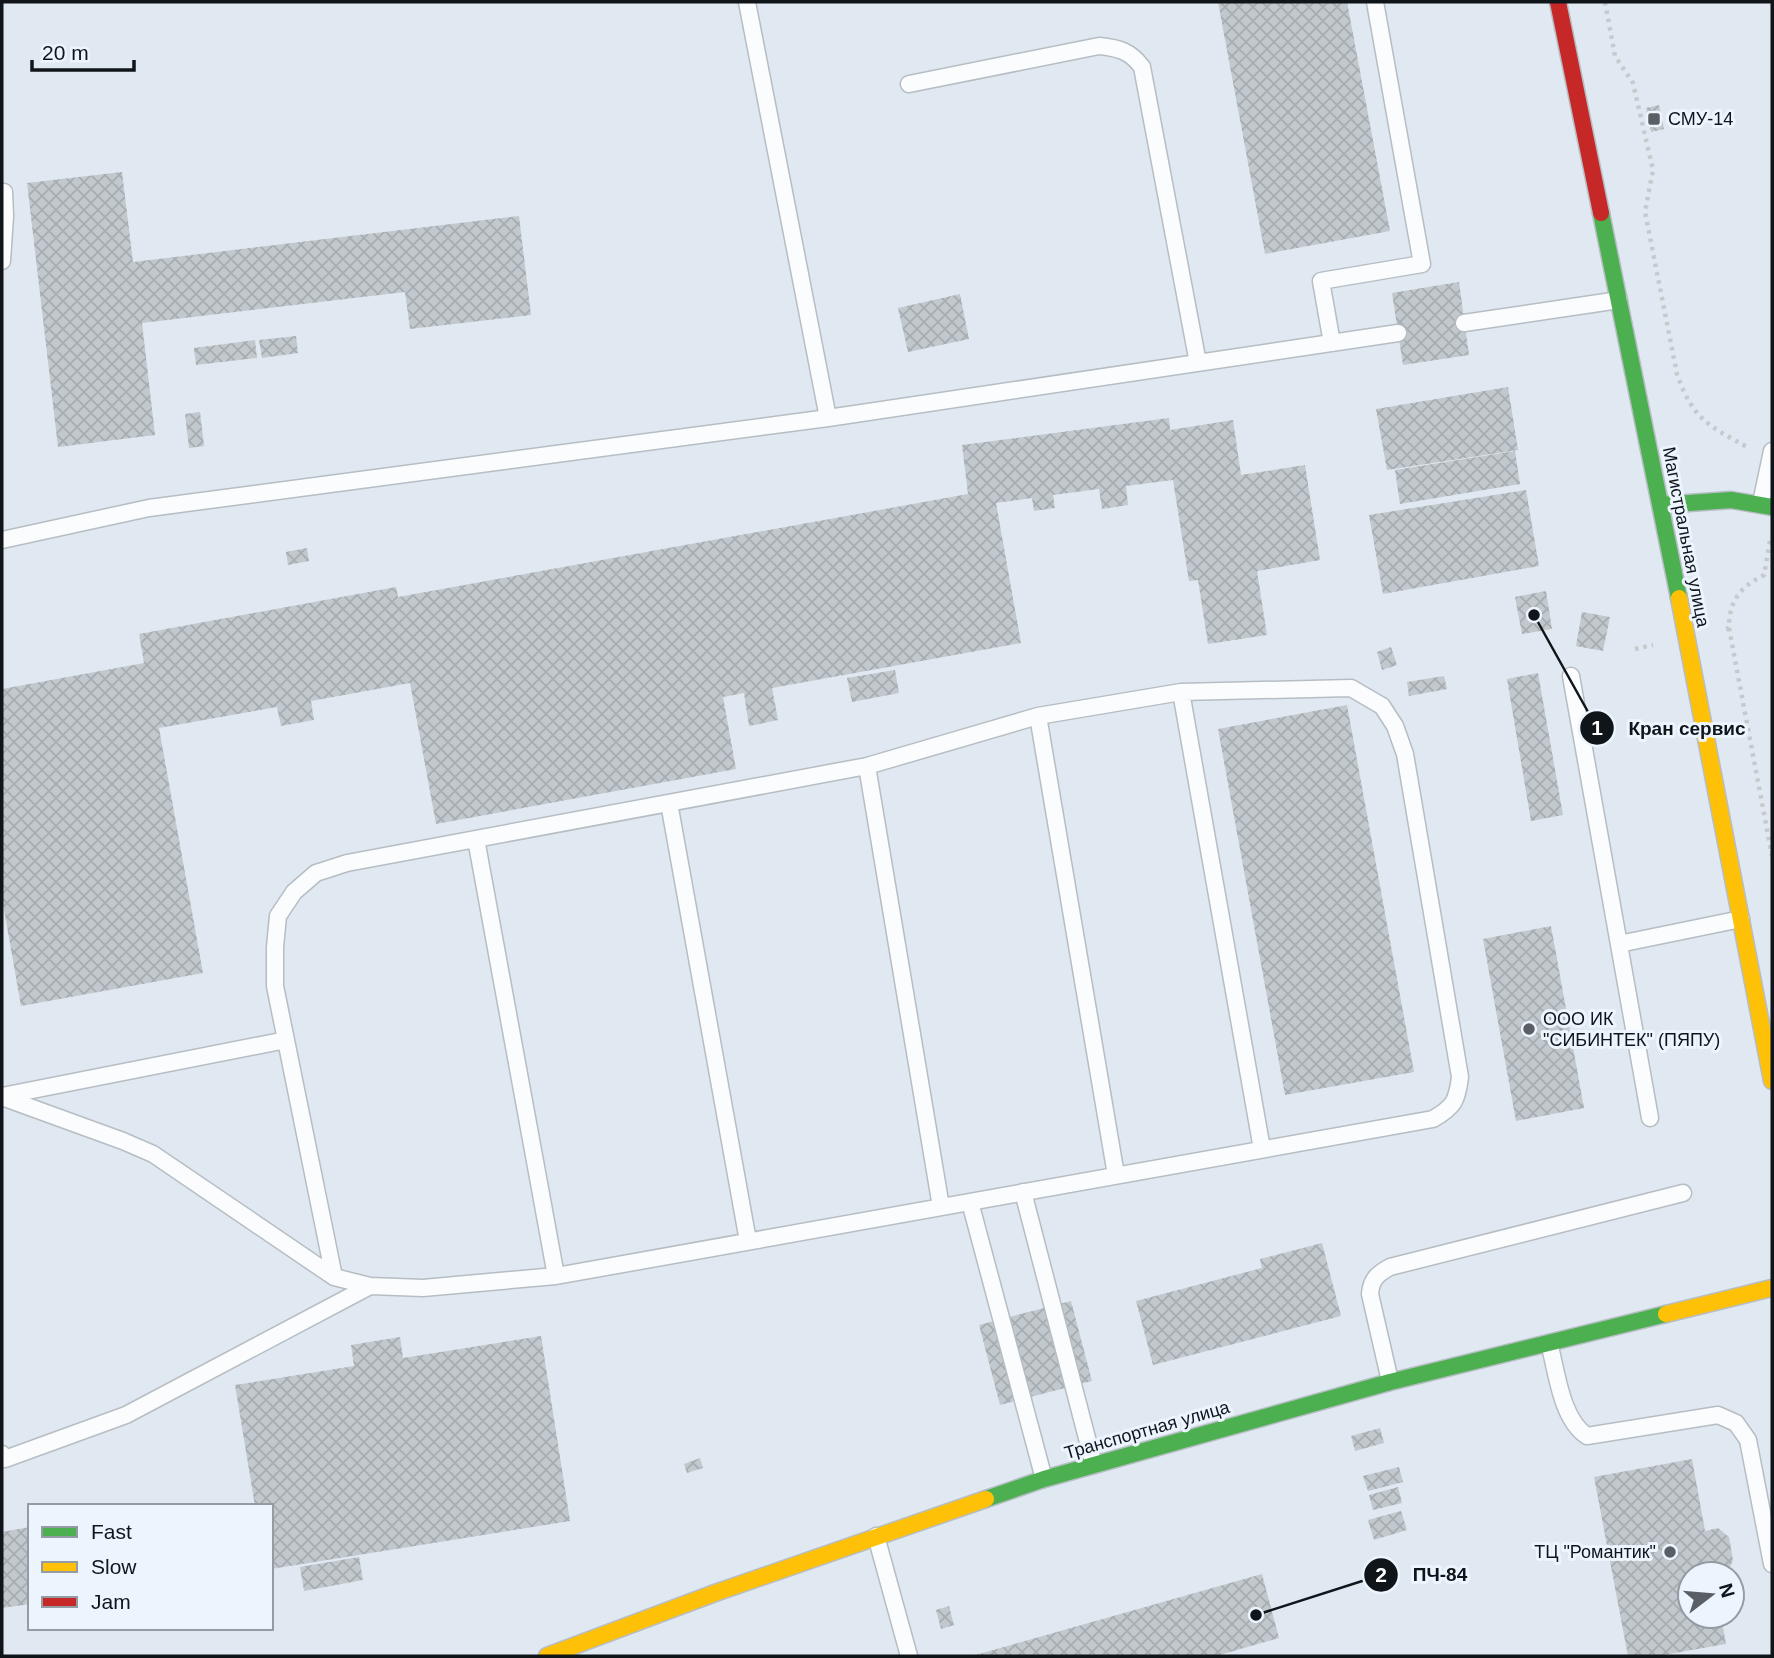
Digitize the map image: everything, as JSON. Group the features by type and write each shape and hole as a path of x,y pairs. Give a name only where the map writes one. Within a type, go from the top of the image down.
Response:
{"street":[{"name":"Магистральная улица","path":"1559,2 1661,505 1772,1081"},
{"path":"1661,505 1730,499 1767,505"},
{"name":"Транспортная улица","path":"547,1656 876,1536 1044,1479 1390,1382 1772,1288"}],"lane":[{"path":"747,2 828,418"},
{"path":"1332,343 1321,281 1422,264 1375,2"},
{"path":"909,84 1099,46 1117,48 1132,54 1142,66 1198,363"},
{"path":"2,261 4,192"},
{"path":"1464,323 1619,300"},
{"path":"2,540 149,508 828,418 1398,332"},
{"path":"1767,505 1771,455"},
{"path":"1571,676 1650,1118"},
{"path":"2,1097 153,1154 334,1277 370,1286 422,1288 556,1276 1433,1119 1450,1109 1458,1095 1460,1077 1405,754 1395,726 1382,706 1351,688 1181,692 1038,716 867,766 347,863 316,873 294,892 278,916 275,986 334,1277"},
{"path":"1181,692 1262,1149"},
{"path":"1038,716 1116,1175"},
{"path":"867,766 941,1207"},
{"path":"669,803 748,1241"},
{"path":"476,839 556,1276"},
{"path":"1619,944 1741,919"},
{"path":"2,1097 286,1040"},
{"path":"1023,1192 1094,1465"},
{"path":"1390,1382 1370,1294 1371,1284 1378,1273 1390,1267 1683,1194"},
{"path":"970,1202 1044,1479"},
{"path":"3,1458 126,1415 370,1286"},
{"path":"1549,1343 1569,1416 1576,1429 1587,1436 1718,1415 1736,1423 1748,1440 1772,1564"},
{"path":"876,1536 909,1656"}],"path":[{"path":"1605,2 1615,56 1633,83 1653,170 1645,212 1677,374 1692,409 1702,421 1771,455"},
{"path":"1729,628 1772,856"}],"building":[{"path":"1218,2 1347,2 1390,231 1265,254"},
{"path":"1659,105 1664,129 1651,132 1646,108"},
{"path":"122,172 133,262 519,216 531,315 410,329 405,292 142,323 155,435 58,447 27,183"},
{"path":"1459,282 1469,355 1403,365 1392,293"},
{"path":"960,294 969,339 908,352 898,308"},
{"path":"296,336 298,353 262,358 259,340"},
{"path":"255,340 257,358 196,365 194,348"},
{"path":"1508,387 1518,450 1387,470 1376,409"},
{"path":"200,412 204,446 189,448 185,414"},
{"path":"1169,418 1170,430 1233,420 1241,475 1305,465 1320,560 1257,571 1267,635 1208,644 1198,580 1189,581 1173,480 1126,486 1128,505 1102,509 1099,489 1053,495 1055,508 1034,511 1032,498 996,503 1021,643 772,688 778,720 749,726 744,693 723,697 736,769 436,824 410,683 311,701 314,720 281,726 277,707 159,728 203,973 21,1006 2,898 2,689 144,663 139,634 396,587 398,597 968,494 962,445"},
{"path":"1515,451 1520,484 1400,504 1395,470"},
{"path":"1526,490 1539,566 1383,594 1369,515"},
{"path":"307,548 309,561 288,565 286,552"},
{"path":"1546,591 1552,629 1522,634 1515,597"},
{"path":"1582,612 1610,617 1603,651 1576,646"},
{"path":"1391,647 1397,665 1382,670 1377,652"},
{"path":"895,670 899,693 852,702 847,678"},
{"path":"1538,673 1563,815 1531,821 1507,679"},
{"path":"1444,676 1447,689 1409,696 1407,682"},
{"path":"1347,705 1414,1072 1285,1095 1218,729"},
{"path":"1551,926 1584,1108 1516,1121 1483,939"},
{"path":"1322,1243 1341,1316 1153,1365 1136,1301 1262,1268 1260,1259"},
{"path":"1071,1301 1092,1381 1000,1405 979,1325"},
{"path":"541,1336 570,1521 273,1569 273,1504 255,1504 235,1385 354,1366 351,1345 400,1337 403,1358"},
{"path":"1380,1428 1384,1443 1355,1451 1351,1436"},
{"path":"700,1458 703,1468 687,1473 684,1464"},
{"name":"ТЦ \"Романтик\"","path":"1692,1459 1705,1531 1718,1528 1729,1537 1733,1560 1676,1560 1676,1630 1724,1630 1726,1644 1658,1656 1628,1656 1594,1477"},
{"path":"1399,1467 1403,1482 1368,1491 1363,1476"},
{"path":"1398,1487 1402,1503 1373,1510 1369,1495"},
{"path":"1401,1511 1407,1530 1374,1540 1368,1520"},
{"path":"28,1527 28,1604 2,1608 2,1532"},
{"path":"359,1557 363,1580 304,1591 300,1567"},
{"path":"1262,1574 1279,1638 1216,1656 972,1656"},
{"path":"949,1606 954,1625 941,1629 936,1610"}],"traffic: fast":[{"path":"1601,213 1679,598"},
{"path":"1661,505 1731,500 1772,507"},
{"path":"986,1499 1044,1479 1390,1382 1666,1314"}],"traffic: slow":[{"path":"1679,598 1772,1081"},
{"path":"1666,1314 1772,1288"},
{"path":"547,1656 715,1593 986,1499"}],"traffic: jam":[{"path":"1558,2 1601,213"}],"place":[{"name":"СМУ-14","path":"1654,119"},
{"name":"Кран сервис","path":"1534,615"},
{"name":"ООО ИК \"СИБИНТЕК\" (ПЯПУ)","path":"1529,1029"},
{"name":"ТЦ \"Романтик\"","path":"1670,1552"},
{"name":"ПЧ-84","path":"1256,1615"}]}
